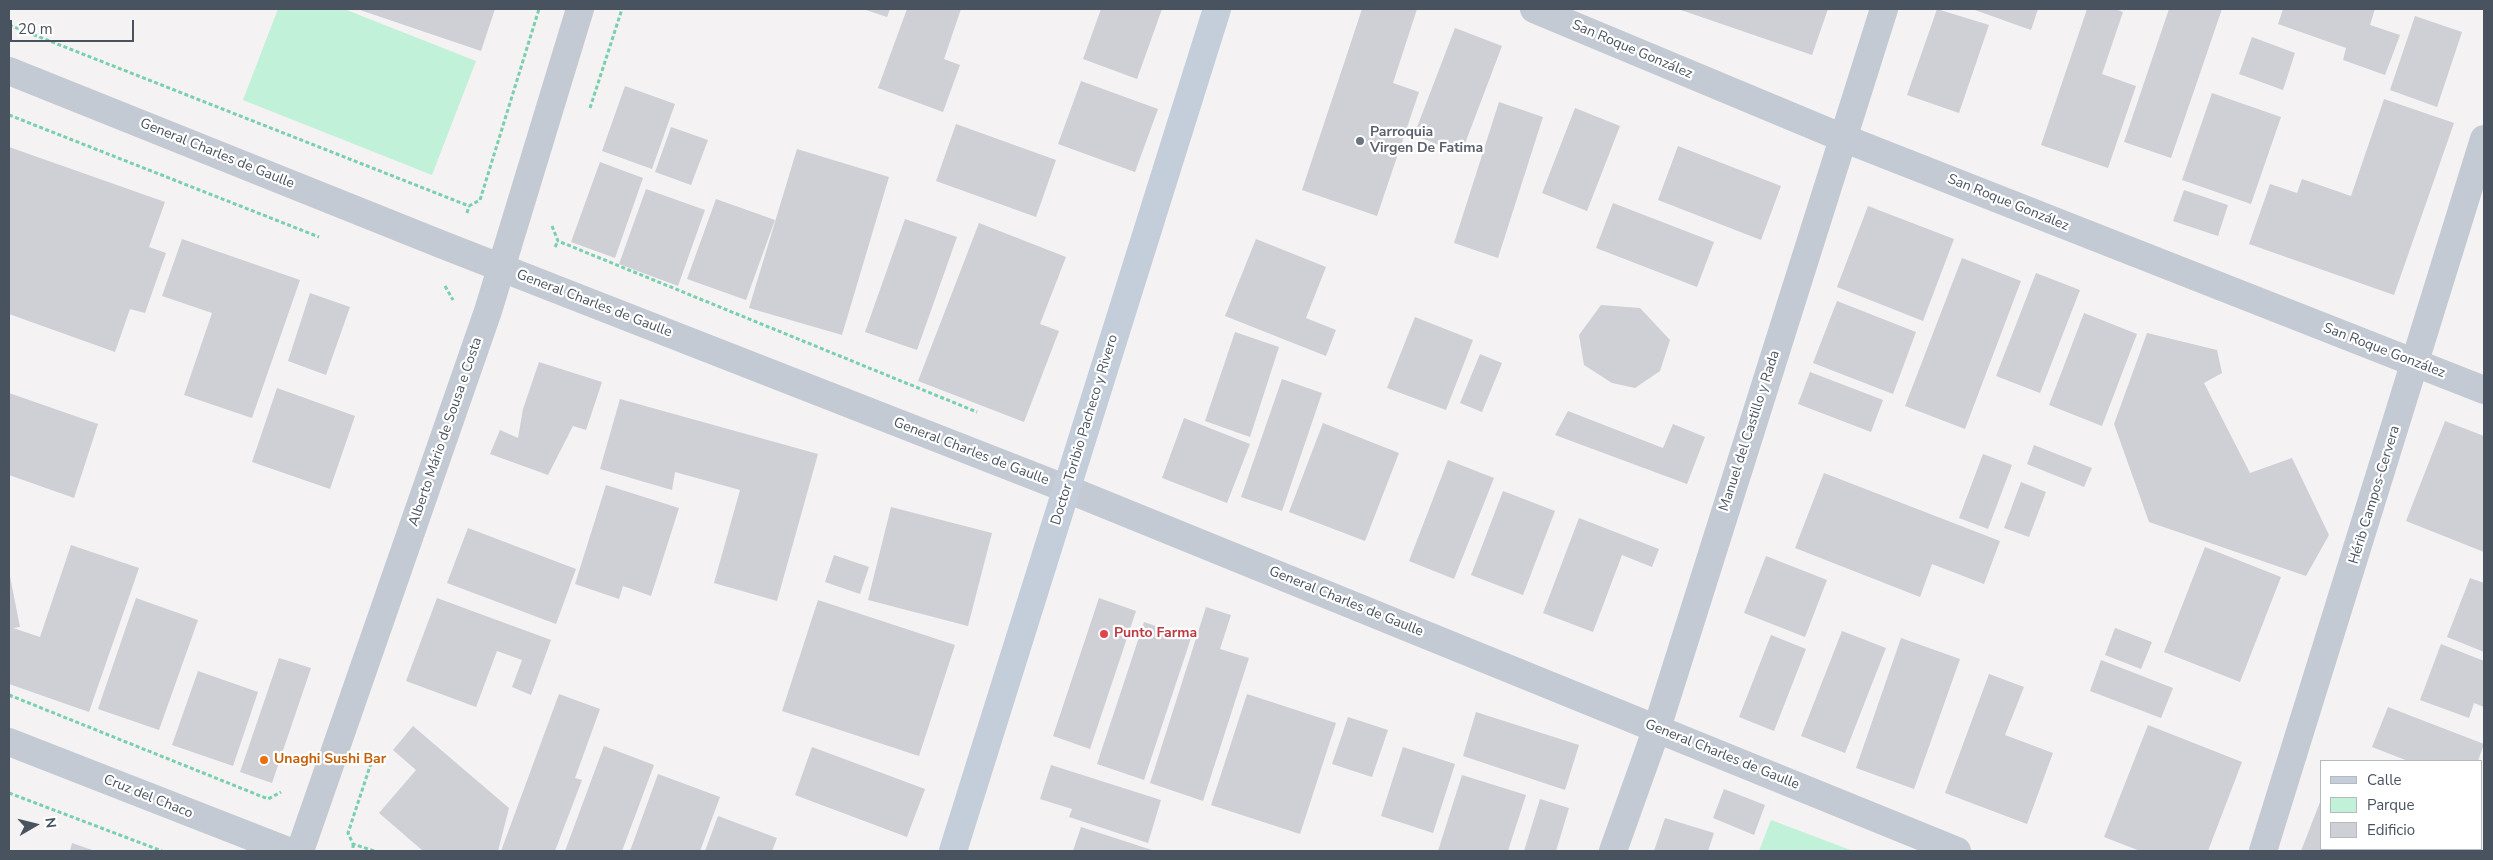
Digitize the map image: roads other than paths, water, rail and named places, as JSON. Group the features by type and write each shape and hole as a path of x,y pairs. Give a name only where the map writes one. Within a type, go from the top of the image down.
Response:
{"main road":[{"name":"Doctor Toribio Pacheco y Rivero","path":"954,851 1217,9"}],"street":[{"name":"Alberto Mário de Sousa e Costa","path":"300,851 502,267 580,9"},
{"name":"San Roque González","path":"1534,9 1843,138 2484,390"},
{"name":"Manuel del Castillo y Rada","path":"1612,851 1657,728 1884,9"},
{"name":"General Charles de Gaulle","path":"9,71 1067,490 1957,851"},
{"name":"Hérib Campos-Cervera","path":"2263,851 2416,364 2484,139"},
{"name":"Cruz del Chaco","path":"9,742 288,851"}],"place":[{"name":"Parroquia Virgen De Fatima","path":"1360,141"},
{"name":"Punto Farma","path":"1104,634"},
{"name":"Unaghi Sushi Bar","path":"264,760"}]}
